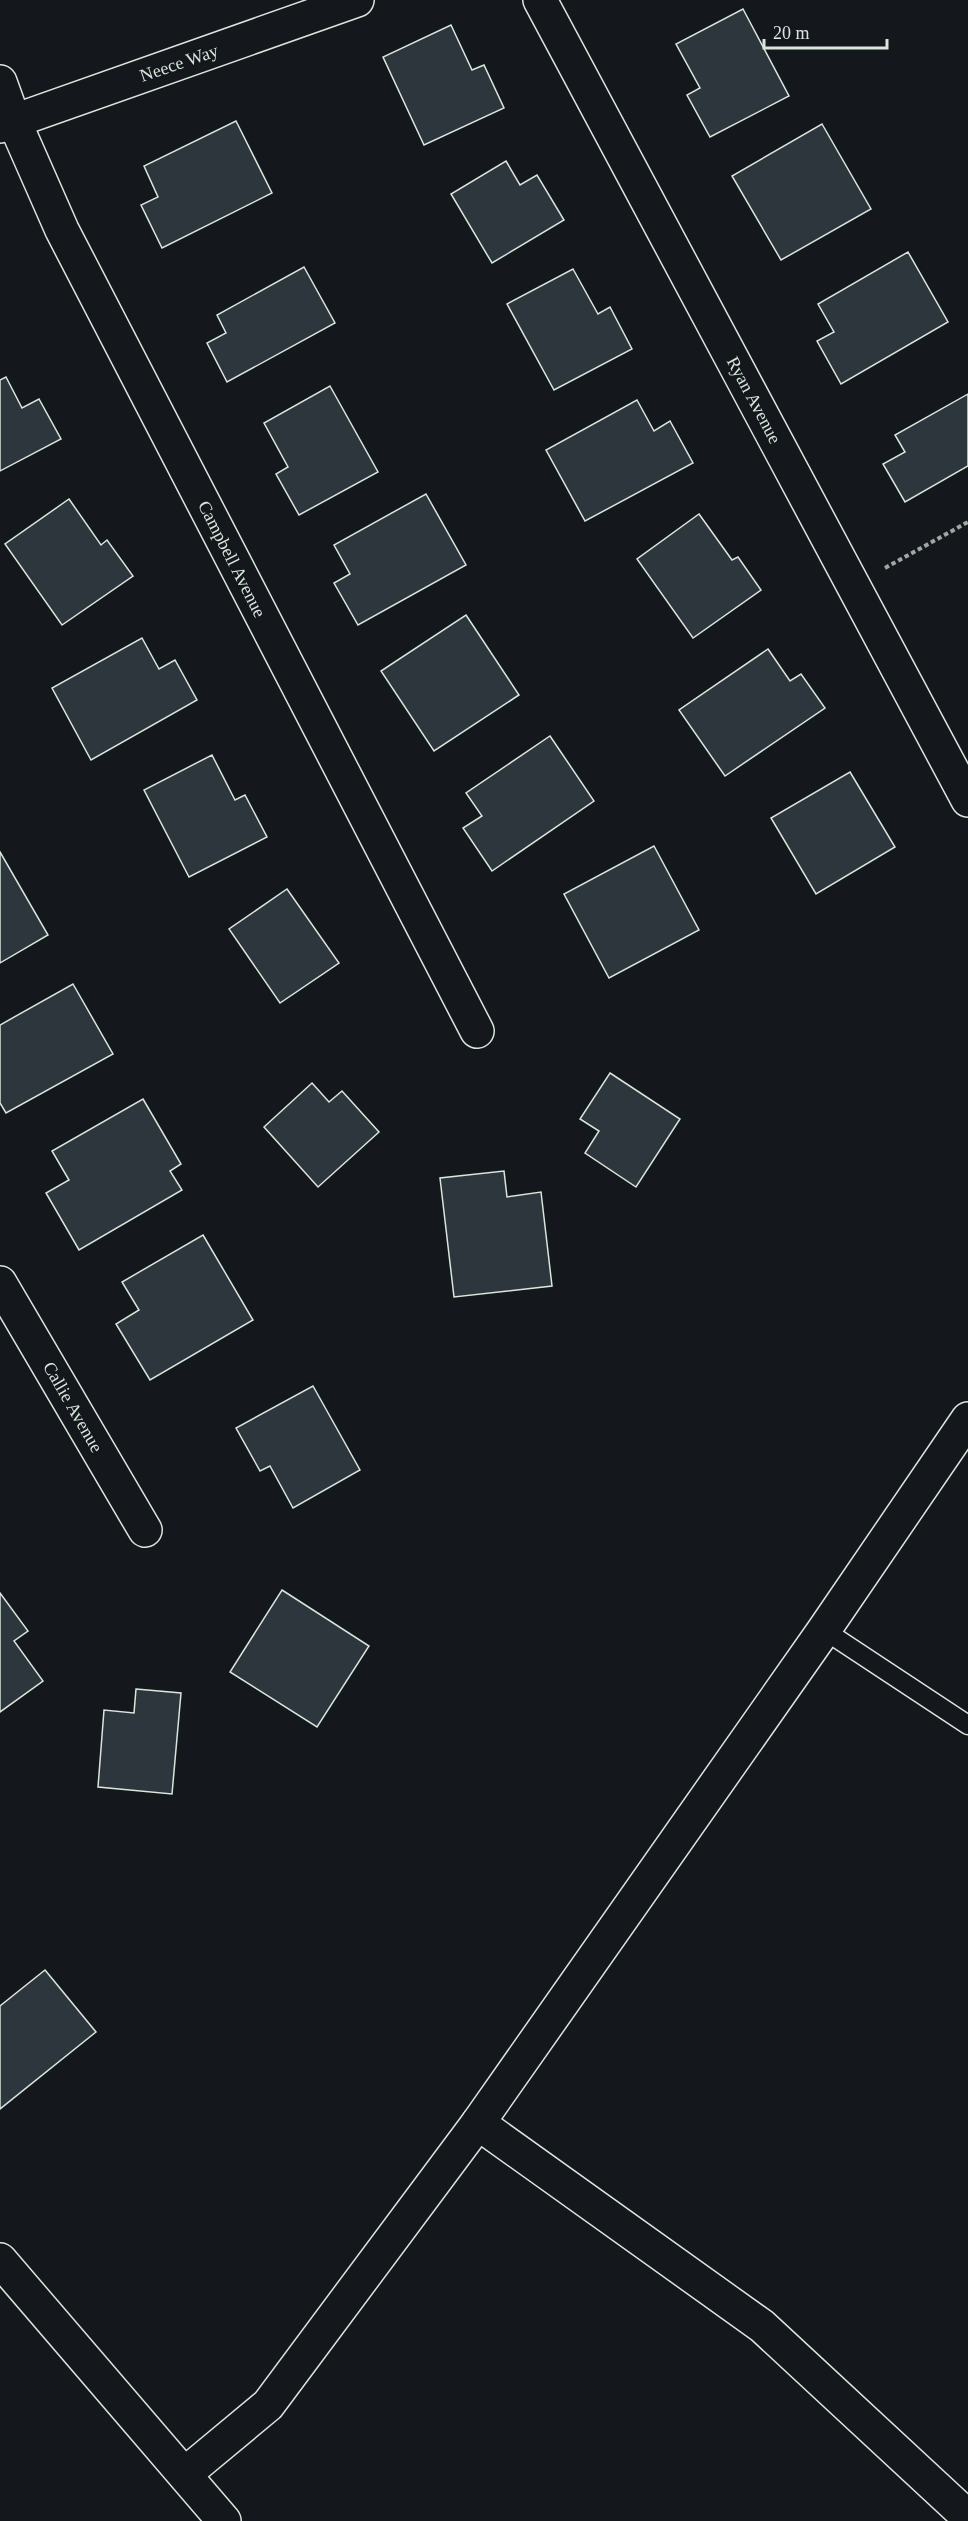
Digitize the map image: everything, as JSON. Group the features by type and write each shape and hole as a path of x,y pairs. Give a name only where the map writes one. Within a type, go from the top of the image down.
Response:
{"street":[{"name":"Neece Way","path":"7,123 357,0"},
{"name":"Ryan Avenue","path":"540,0 968,800"},
{"name":"Campbell Avenue","path":"0,82 7,123 477,1031"},
{"name":"Callie Avenue","path":"0,1284 145,1530"},
{"path":"185,2474 268,2404 478,2122 824,1630 968,1419"},
{"path":"478,2122 762,2326 968,2517"},
{"path":"0,2260 224,2521"}],"lane":[{"path":"824,1630 968,1725"}],"path":[{"path":"853,585 968,522"}],"building":[{"path":"743,9 789,96 710,137 687,95 700,88 676,44"},
{"path":"451,25 472,70 484,65 504,108 424,145 383,57"},
{"path":"236,121 272,193 162,248 141,205 158,197 144,166"},
{"path":"822,124 871,209 781,260 732,176"},
{"path":"506,161 520,185 537,175 564,220 492,263 451,194"},
{"path":"908,252 948,322 841,384 817,341 834,332 818,304"},
{"path":"304,267 335,323 227,382 207,343 226,333 217,315"},
{"path":"573,269 598,314 610,307 632,349 554,390 507,304"},
{"path":"6,377 22,408 39,399 61,439 0,471 0,380"},
{"path":"330,386 378,472 299,515 276,474 288,467 264,423"},
{"path":"968,394 968,466 905,502 883,464 905,452 895,435"},
{"path":"637,400 654,431 670,421 693,463 585,521 546,450"},
{"path":"426,494 466,565 358,625 334,583 350,574 334,545"},
{"path":"69,499 101,545 107,540 133,576 62,625 5,544"},
{"path":"699,514 732,560 738,557 761,590 693,638 637,559"},
{"path":"466,615 519,695 434,751 381,671"},
{"path":"142,638 159,669 175,660 197,700 91,760 52,688"},
{"path":"768,649 790,681 801,674 825,708 725,776 679,710"},
{"path":"550,736 594,801 492,871 463,828 482,816 466,793"},
{"path":"212,755 235,800 245,795 267,837 189,877 144,790"},
{"path":"850,772 895,847 816,894 771,818"},
{"path":"654,846 699,930 609,978 564,894"},
{"path":"0,852 48,935 0,963"},
{"path":"287,889 339,963 280,1003 229,929"},
{"path":"73,984 113,1054 6,1113 0,1103 0,1025"},
{"path":"610,1073 680,1119 636,1187 585,1153 599,1131 580,1119"},
{"path":"312,1083 329,1102 342,1091 379,1132 318,1187 264,1127"},
{"path":"143,1099 181,1164 170,1171 182,1190 79,1250 46,1193 69,1180 52,1151"},
{"path":"504,1171 507,1197 541,1192 552,1286 454,1297 440,1178"},
{"path":"203,1235 253,1320 150,1380 116,1324 139,1310 122,1282"},
{"path":"313,1386 360,1470 293,1508 270,1466 260,1471 236,1428"},
{"path":"282,1590 369,1646 317,1727 230,1672"},
{"path":"0,1593 28,1631 14,1641 43,1681 0,1712"},
{"path":"136,1689 181,1693 172,1794 98,1787 104,1710 134,1713"},
{"path":"45,1970 96,2032 0,2109 0,2006"}]}
